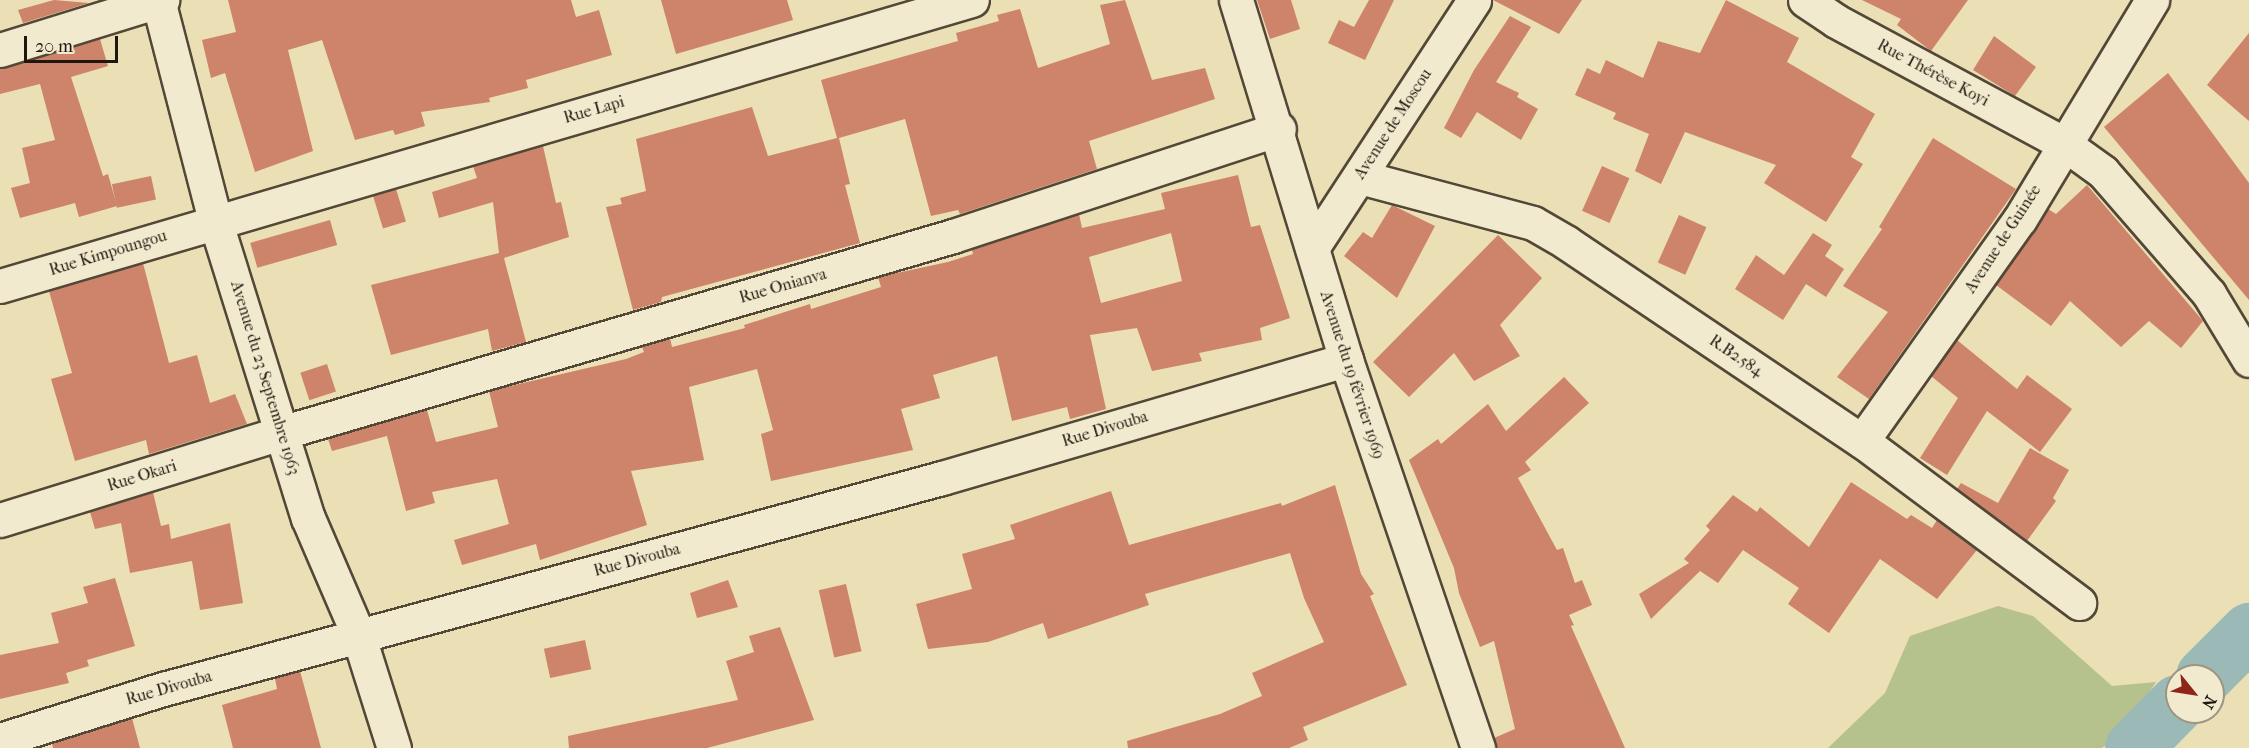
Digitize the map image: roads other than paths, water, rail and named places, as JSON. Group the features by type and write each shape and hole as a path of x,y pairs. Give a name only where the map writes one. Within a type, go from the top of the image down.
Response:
{"street":[{"name":"Avenue du 23 Septembre 1963","path":"160,0 215,220 284,432 308,518 358,634 394,748"},
{"path":"0,50 160,0"},
{"name":"Rue Lapi","path":"215,220 972,0"},
{"name":"Avenue du 19 février 1969","path":"1236,0 1279,129 1346,360 1478,748"},
{"name":"Avenue de Moscou","path":"1312,248 1474,0"},
{"name":"Rue Thérèse Koyi","path":"1805,0 1836,21 2063,143 2103,172 2138,208 2210,294 2249,360"},
{"name":"Avenue de Guinée","path":"1862,441 2020,219 2063,143 2152,0"},
{"name":"Rue Onianva","path":"284,432 952,236 1279,129"},
{"name":"R.B2.584","path":"1360,177 1533,223 1862,441 2079,603"},
{"name":"Rue Kimpoungou","path":"0,286 215,220"},
{"name":"Rue Divouba","path":"0,740 163,689 358,634 942,478 1274,379 1346,360"},
{"name":"Rue Okari","path":"0,520 284,432"}],"waterway":[{"path":"2216,664 2249,631"},
{"path":"2133,748 2165,715"}]}
